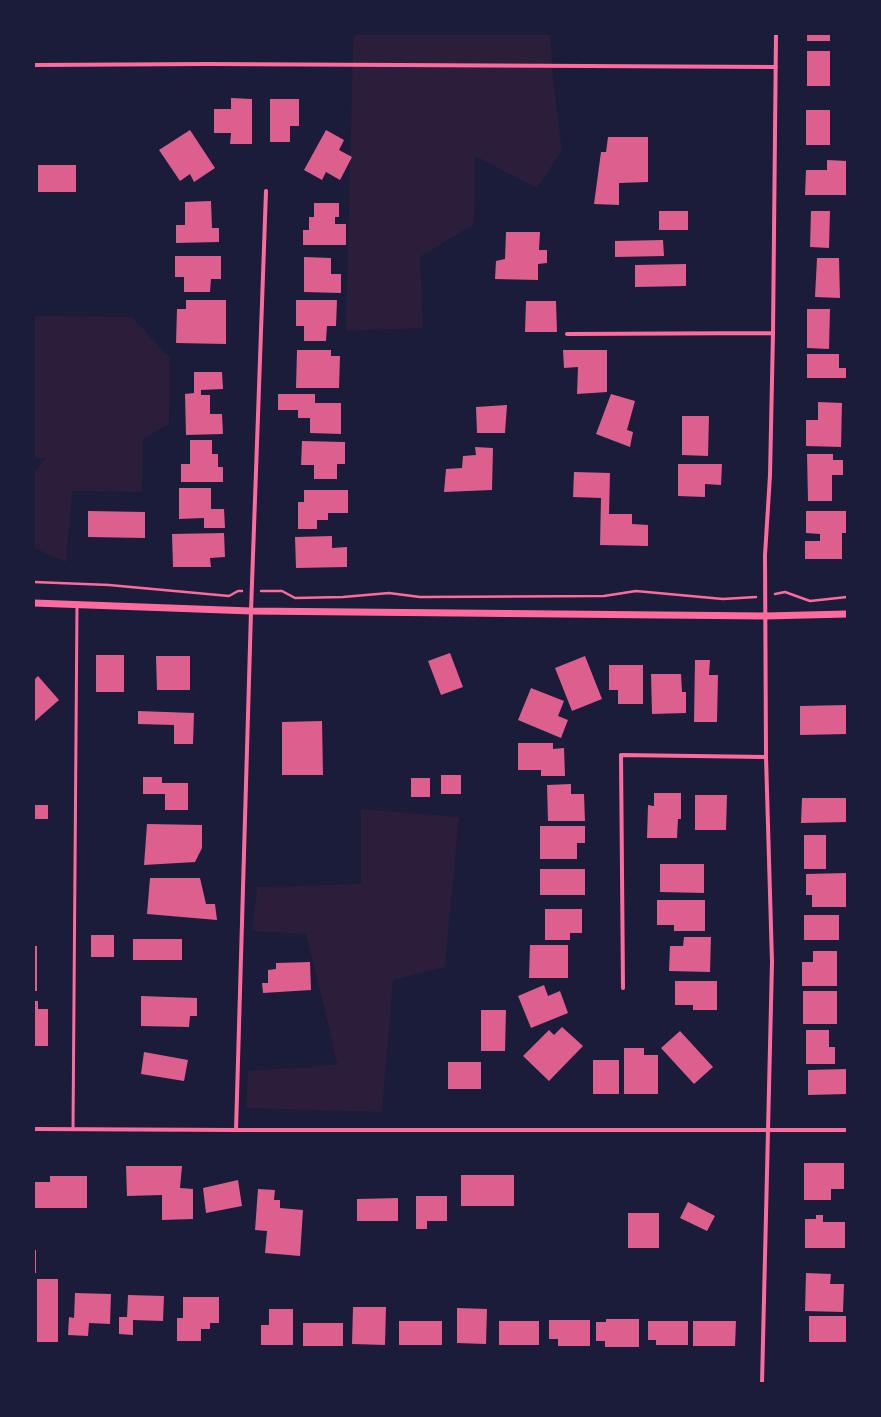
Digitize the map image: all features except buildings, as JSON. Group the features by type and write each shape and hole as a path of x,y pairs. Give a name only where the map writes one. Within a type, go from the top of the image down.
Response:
{"street":[{"path":"762,1383 772,962 766,757 765,555 770,475 773,333 776,34"},
{"path":"34,65 215,64 776,68"},
{"path":"236,1130 251,610 266,191"},
{"path":"567,334 773,333"},
{"path":"34,603 251,610 765,616 847,614"},
{"path":"624,988 621,755 766,757"},
{"path":"34,1129 847,1130"}],"lane":[{"path":"73,1129 77,605"}],"path":[{"path":"34,582 109,584 229,596 238,591 252,592 282,590 296,598 343,597 388,592 420,597 604,596 636,591 723,599 765,596 784,592 810,601 847,597"}],"shaded area":[{"path":"355,34 550,34 553,79 562,151 537,188 475,156 474,224 420,257 423,328 346,331 353,42"},
{"path":"34,316 132,317 170,358 169,424 143,439 142,492 72,491 66,562 34,548 34,472 46,458 34,458"},
{"path":"361,809 459,817 445,967 393,980 382,1112 246,1108 248,1070 303,1068 337,1064 306,934 252,931 257,887 361,884"}]}
